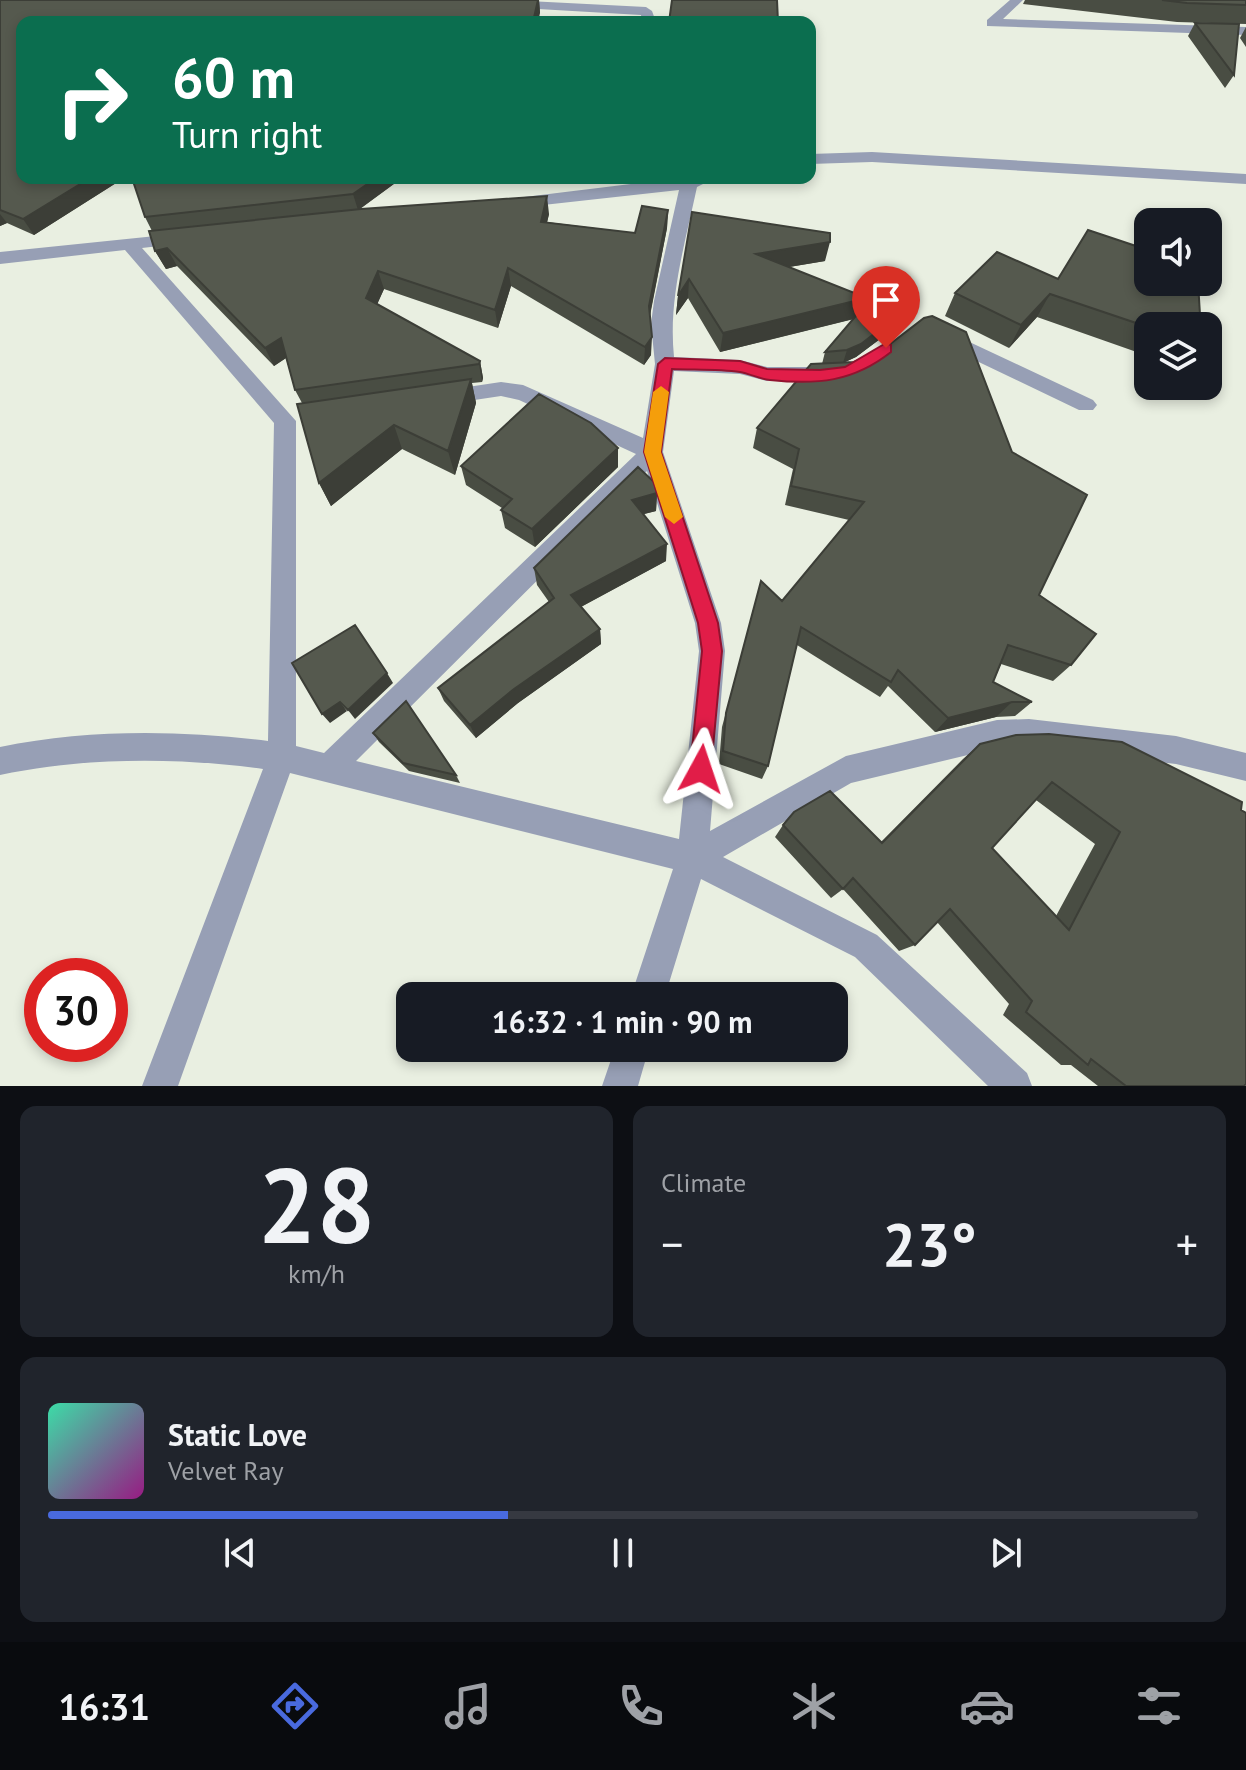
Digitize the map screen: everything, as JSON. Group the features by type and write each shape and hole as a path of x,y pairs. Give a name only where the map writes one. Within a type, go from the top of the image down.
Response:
{"street":[{"path":"1017,0 992,23 1246,31"},
{"path":"496,4 646,11 647,16"},
{"path":"816,159 872,157 1246,179"},
{"path":"502,204 663,184"},
{"path":"652,982 692,858 712,651 708,623 652,452 665,364 661,324 663,301 694,184"},
{"path":"0,258 206,236"},
{"path":"129,244 292,420 282,757 160,1086"},
{"path":"924,327 1086,405"},
{"path":"665,364 740,367 767,374 794,376 847,373 856,369"},
{"path":"423,400 501,389 523,393 652,452"},
{"path":"327,770 652,452"},
{"path":"692,858 846,770 997,734 1029,733 1176,750 1246,767"},
{"path":"0,761 49,751 203,747 282,757 692,858 866,946 1014,1086"},
{"path":"620,1086 628,1062"}],"building":[{"path":"0,0 538,0 534,16 16,16 16,184 80,184 23,219 0,210"},
{"path":"672,0 777,0 778,16 670,16"},
{"path":"1162,0 1246,0 1246,5 1187,3"},
{"path":"1195,23 1239,24 1234,75"},
{"path":"134,184 367,184 353,194 145,217"},
{"path":"547,196 541,222 635,233 642,206 668,210 649,306 652,337 645,347 508,268 495,310 378,271 366,298 480,361 479,364 295,390 281,338 265,348 167,248 155,251 149,231 361,209"},
{"path":"692,212 830,233 830,242 756,254 867,298 723,333 689,279 678,296"},
{"path":"1088,230 1134,245 1134,296 1199,296 1200,312 1134,312 1134,322 1050,294 1021,325 955,293 997,252 1058,279"},
{"path":"866,304 897,316 861,344 847,350 825,352"},
{"path":"932,316 966,332 1012,452 1087,495 1039,595 1096,634 1071,665 1008,645 993,682 1032,702 1012,702 948,718 898,670 891,682 801,627 768,766 723,751 726,713 761,581 782,601 864,502 791,486 799,449 757,428 811,364 854,362 881,351 924,318"},
{"path":"471,379 448,451 394,425 319,483 297,404"},
{"path":"539,394 591,423 618,448 532,529 501,510 512,499 461,466"},
{"path":"638,467 654,482 657,493 632,500 667,544 571,595 600,629 514,689 470,725 438,688 554,598 534,568"},
{"path":"355,625 387,673 348,710 340,702 322,714 292,663"},
{"path":"406,701 456,775 403,763 373,733"},
{"path":"1049,734 1122,742 1242,802 1241,810 1246,813 1244,1086 1126,1086 1091,1059 1088,1065 1026,1012 1032,1001 950,909 915,945 853,878 843,889 783,825 794,812 830,791 882,843 980,744 1016,735","holes":["1052,782 1120,832 1069,930 992,848"]}],"slow traffic":[{"path":"661,392 652,452 674,517"}],"route":[{"path":"701,769 712,651 708,623 652,452 665,364 740,367 767,374 820,376 847,373 865,365 886,348"}]}
